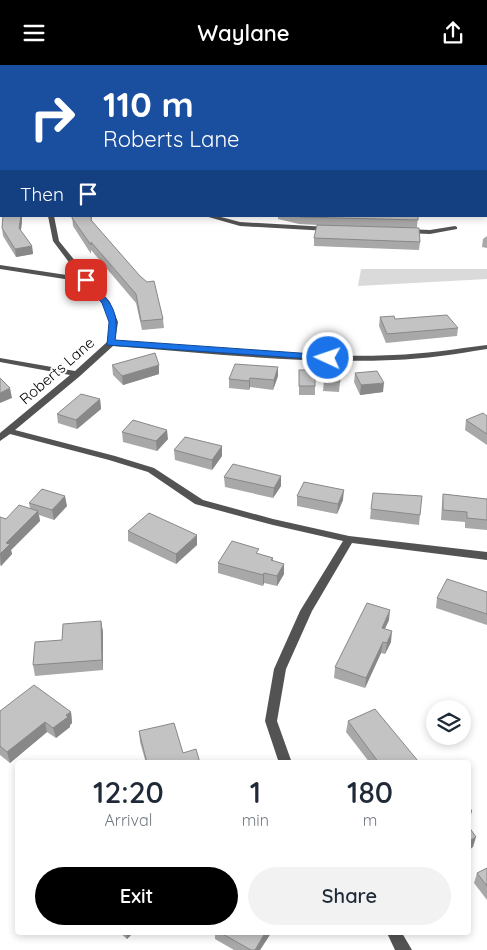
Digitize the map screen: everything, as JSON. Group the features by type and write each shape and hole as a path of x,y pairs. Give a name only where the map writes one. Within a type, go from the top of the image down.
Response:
{"street":[{"name":"Roberts Lane","path":"4,435 111,343 114,322 106,302 86,280 56,241 51,217"},
{"path":"212,217 240,224 337,229"},
{"path":"393,231 430,231 455,228"},
{"path":"0,267 86,280"},
{"path":"111,343 346,359 418,357 487,347"},
{"path":"0,360 77,374"},
{"path":"4,435 112,458 151,470 200,502 273,522 349,539 487,556"},
{"path":"285,760 271,721 280,669 306,611 349,539"},
{"path":"395,935 404,950"}],"shaded area":[{"path":"361,269 487,269 487,279 358,286"}],"building":[{"path":"3,217 21,217 19,228 32,246 15,249 2,228"},
{"path":"91,217 91,220 140,276 147,282 154,281 163,319 141,321 136,294 91,242 91,245 72,218"},
{"path":"300,217 418,217 418,220"},
{"path":"317,225 419,228 420,242 314,238"},
{"path":"447,315 458,328 387,334 380,317 394,316 395,319"},
{"path":"155,353 159,365 122,376 112,365"},
{"path":"235,364 278,367 274,380 250,378 249,381 229,379"},
{"path":"325,369 339,369 340,382 324,382"},
{"path":"299,370 315,370 315,386 299,386"},
{"path":"377,371 384,383 361,385 355,373"},
{"path":"0,378 10,388 0,393"},
{"path":"81,394 100,399 76,420 57,414"},
{"path":"483,413 487,416 487,434 466,420"},
{"path":"133,420 167,430 156,441 122,432"},
{"path":"185,437 222,446 212,460 174,450"},
{"path":"233,464 281,476 274,488 224,477"},
{"path":"304,482 344,490 338,504 297,496"},
{"path":"42,489 65,496 52,510 29,503"},
{"path":"373,493 422,496 420,515 371,509"},
{"path":"443,494 487,499 487,520 467,518 467,512 443,510"},
{"path":"19,505 38,511 6,543 10,544 0,554 0,517 6,519"},
{"path":"149,513 197,535 176,554 128,531"},
{"path":"232,541 259,549 256,553 273,558 271,560 284,564 277,576 264,573 263,575 218,563"},
{"path":"447,579 487,592 487,614 437,598"},
{"path":"367,603 390,610 382,628 392,631 387,643 383,642 366,678 335,667"},
{"path":"101,621 102,660 33,665 35,642 62,640 63,624"},
{"path":"34,685 71,712 66,715 68,717 53,728 45,722 7,752 0,746 0,711"},
{"path":"375,709 417,760 377,760 348,721"},
{"path":"174,723 183,753 196,749 199,760 146,760 139,731"},
{"path":"471,830 476,837 471,840"},
{"path":"487,868 487,886 477,873"},
{"path":"225,935 264,935 255,950 251,950"}],"route":[{"path":"86,280 106,302 114,322 111,343 328,358"}]}
